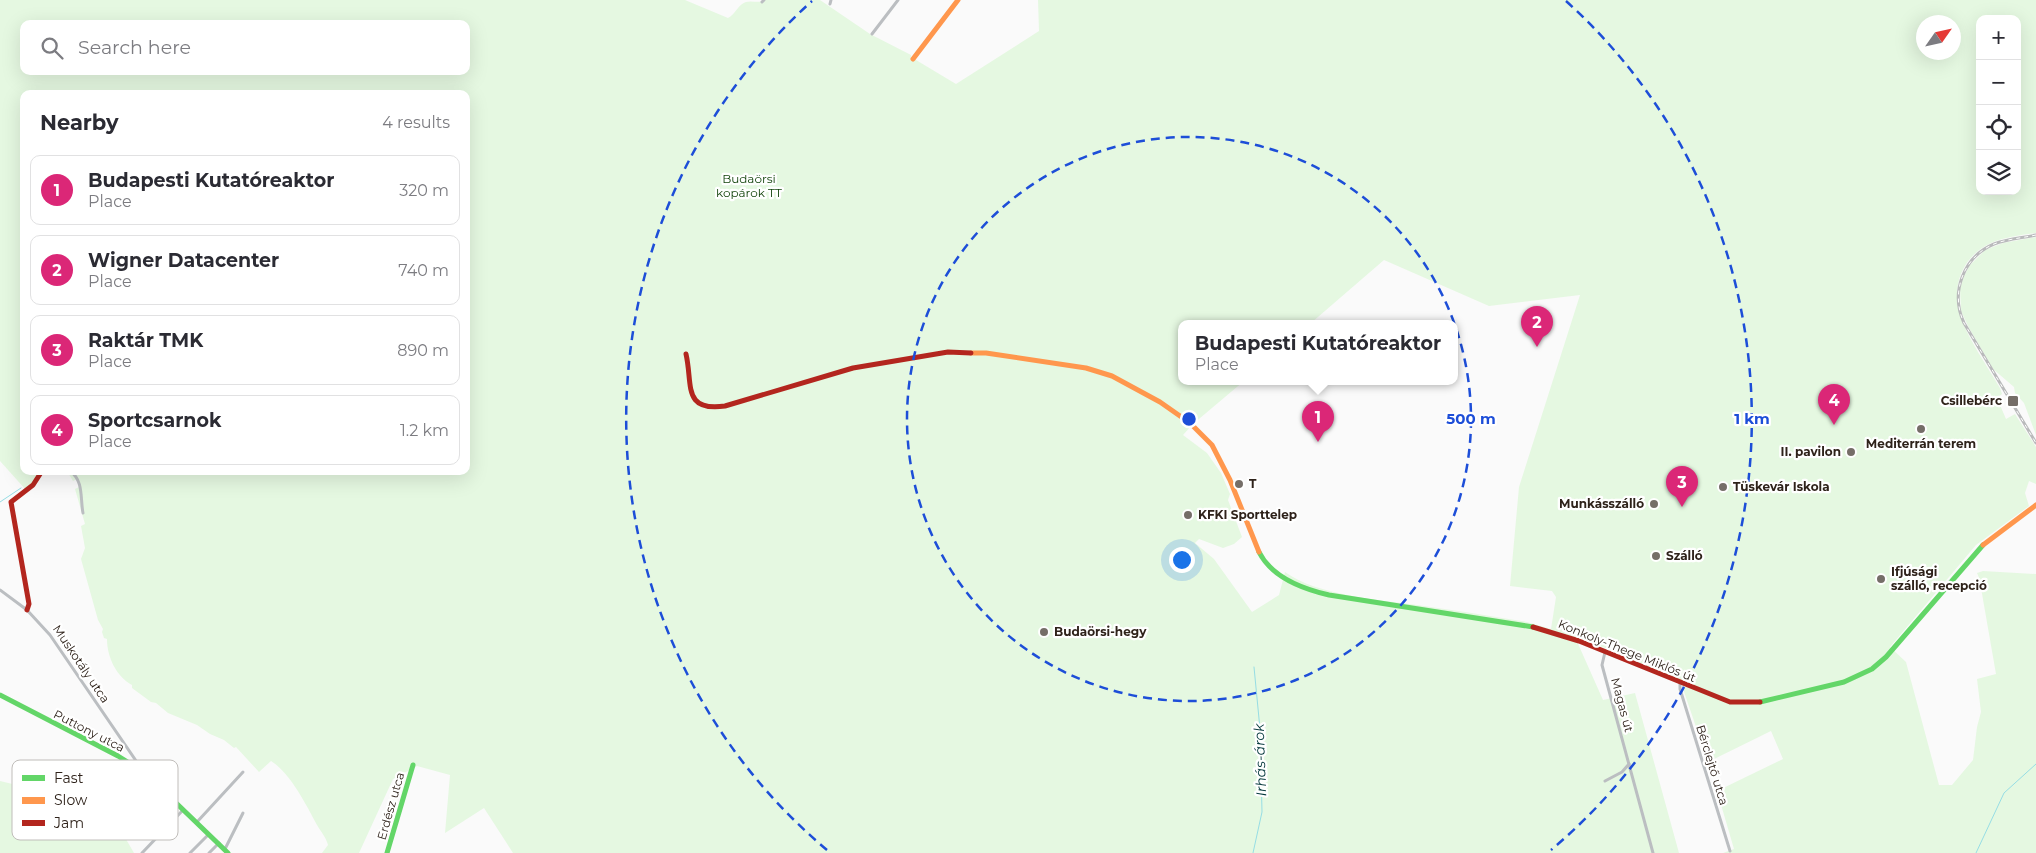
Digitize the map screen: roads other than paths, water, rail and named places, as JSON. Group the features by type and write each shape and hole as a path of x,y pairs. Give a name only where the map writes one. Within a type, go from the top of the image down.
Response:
{"street":[{"path":"872,34 898,0"},
{"path":"913,59 958,0"},
{"name":"Konkoly-Thege Miklós út","path":"686,354 691,368 690,386 693,399 707,408 725,406 853,368 933,353 960,351 995,354 1086,368 1112,376 1175,411 1212,445 1227,473 1260,555 1267,563 1293,583 1314,592 1340,598 1527,625 1566,636 1720,699 1749,703 1766,701 1833,685 1863,674 1880,664 1981,546 2036,504"},
{"path":"27,610 28,604 11,502 33,487 40,475"},
{"path":"75,475 81,486 80,494 83,513"},
{"name":"Muskotály utca","path":"0,590 27,610 50,635 136,760"},
{"name":"Magas út","path":"1605,652 1602,665 1653,853"},
{"name":"Bérclejtő utca","path":"1680,682 1680,689 1730,851"},
{"name":"Puttony utca","path":"0,695 124,760"},
{"path":"1605,781 1624,770 1629,764"},
{"name":"Erdész utca","path":"387,853 413,765"},
{"path":"1624,770 1632,772"},
{"path":"197,822 243,772"},
{"name":"Puttony utca","path":"178,804 227,851"},
{"path":"178,814 183,809"},
{"path":"227,851 243,813"},
{"path":"190,853 209,834"},
{"path":"142,853 154,840"},
{"path":"209,853 219,843"}],"waterway":[{"path":"0,502 21,488"},
{"name":"Irhás-árok","path":"1253,853 1262,812 1260,729 1254,667"},
{"path":"1976,853 2004,793 2036,764"}],"railway":[{"path":"2036,235 1999,242 1983,250 1967,267 1962,277 1958,300 1964,323 2036,443"}],"place":[{"name":"Wigner Datacenter","path":"1537,347"},
{"name":"Csillebérc","path":"2013,401"},
{"name":"Sportcsarnok","path":"1834,425"},
{"name":"Mediterrán terem","path":"1921,429"},
{"name":"Budapesti Kutatóreaktor","path":"1318,442"},
{"name":"II. pavilon","path":"1851,452"},
{"name":"T","path":"1239,484"},
{"name":"Tüskevár Iskola","path":"1723,487"},
{"name":"Munkásszálló","path":"1654,504"},
{"name":"Raktár TMK","path":"1682,507"},
{"name":"KFKI Sporttelep","path":"1188,515"},
{"name":"Szálló","path":"1656,556"},
{"name":"Ifjúsági szálló, recepció","path":"1881,579"},
{"name":"Budaörsi-hegy","path":"1044,632"}],"park label":[{"name":"Budaörsi kopárok TT","path":"749,186"}]}
